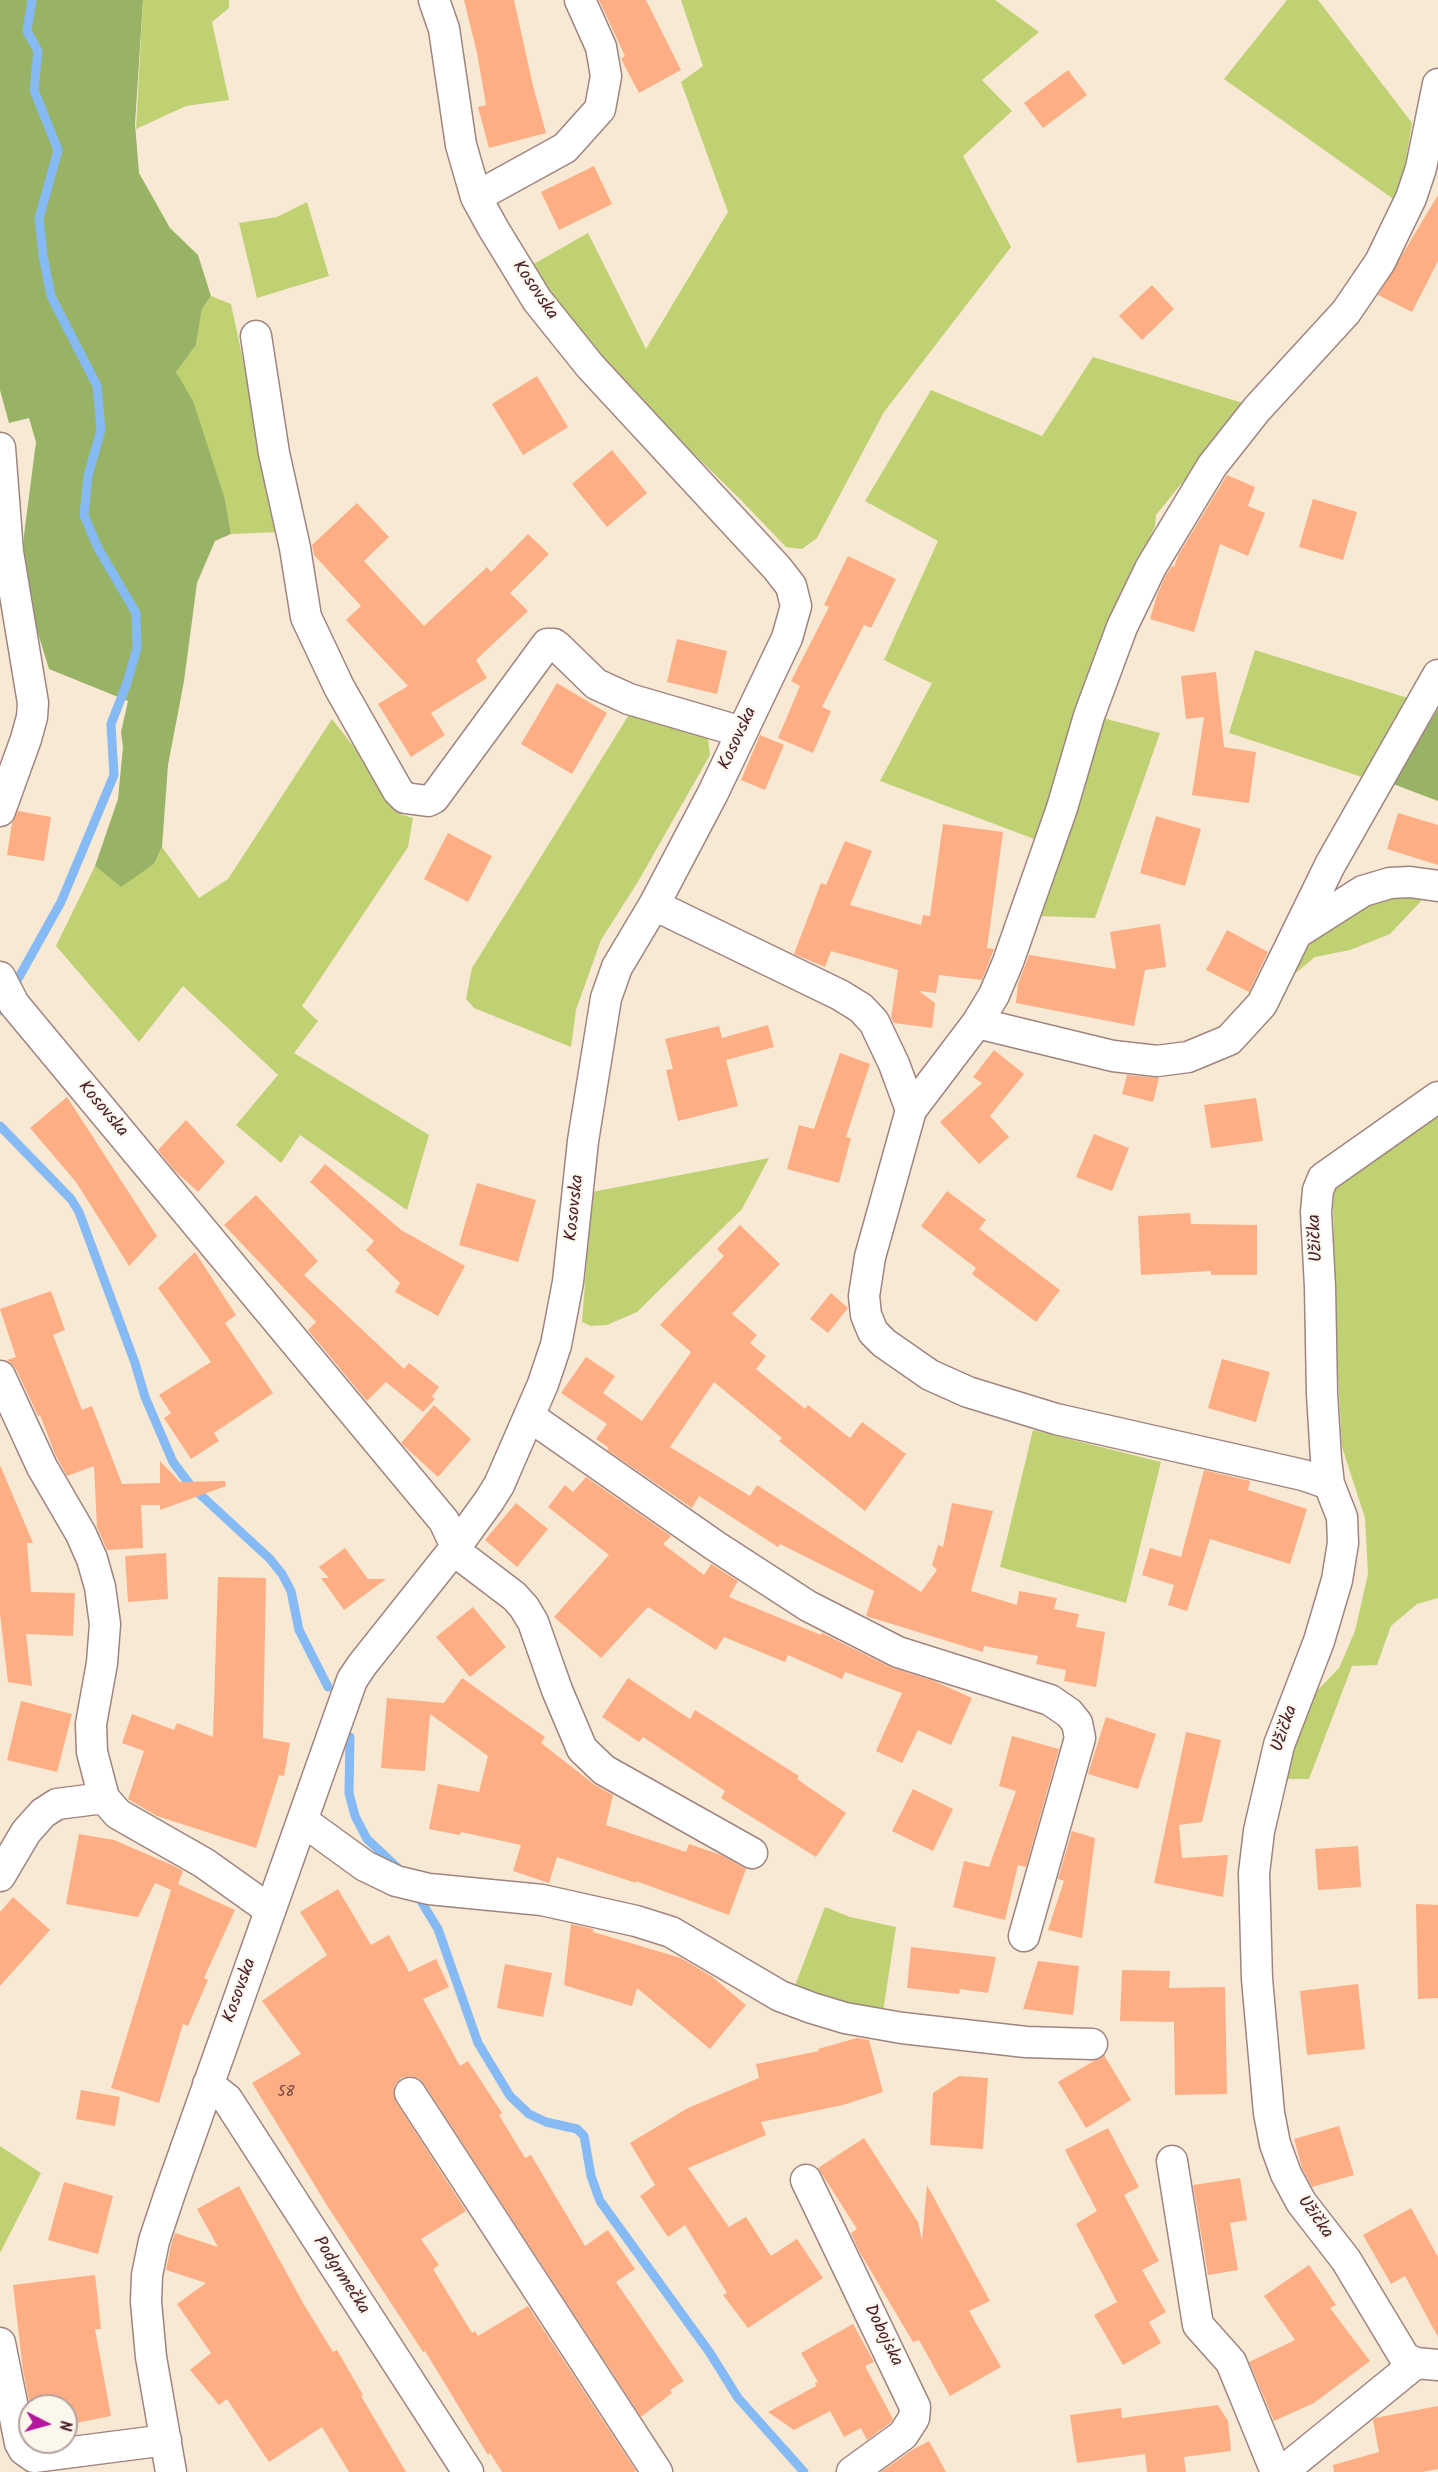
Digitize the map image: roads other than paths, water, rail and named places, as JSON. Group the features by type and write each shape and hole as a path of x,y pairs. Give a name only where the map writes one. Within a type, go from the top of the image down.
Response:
{"street":[{"name":"Kosovska","path":"171,2472 152,2358 146,2302 147,2275 154,2241 352,1680 455,1548 499,1485 530,1416 556,1345 568,1282 583,1141 606,998 617,967 654,905 713,793 793,621 796,606 791,586 777,568 590,366 537,300 493,228 476,197 461,145 444,29 434,0"},
{"path":"476,197 565,148 600,109 606,76 601,47 580,0"},
{"path":"1329,1484 1303,1475 1056,1419 968,1392 930,1375 884,1343 873,1332 866,1315 864,1296 870,1257 910,1110 977,1023 994,995 1008,962 1062,808 1089,716 1122,627 1151,567 1212,466 1257,409 1346,312 1380,262 1411,198 1421,168 1438,84"},
{"path":"256,336 274,453 295,548 306,616 339,687 405,798 428,801 434,798 547,644 554,644 558,647 596,684 629,699 742,732"},
{"path":"0,448 8,552 33,704 26,739 0,811"},
{"path":"977,1023 1113,1056 1157,1060 1188,1057 1229,1040 1262,1004 1330,865 1438,675"},
{"path":"1297,933 1363,891 1390,883 1410,882 1438,886"},
{"path":"654,905 840,994 861,1008 874,1022 879,1032 894,1064 910,1110"},
{"name":"Kosovska","path":"6,989 444,1521 455,1548"},
{"name":"Užička","path":"1427,2364 1405,2358 1346,2260 1302,2202 1286,2174 1275,2144 1269,2113 1257,1979 1254,1873 1259,1831 1279,1745 1319,1641 1341,1564 1342,1517 1329,1484 1322,1394 1316,1212 1318,1190 1323,1178 1438,1097"},
{"path":"0,1376 42,1467 81,1534 92,1559 100,1587 105,1624 102,1663 91,1724 92,1752 104,1798 118,1814 204,1863 270,1910"},
{"path":"530,1416 714,1545 808,1606 898,1652 1050,1700 1069,1713 1077,1723 1080,1738 1024,1936"},
{"path":"455,1548 464,1560 514,1596 524,1607 533,1622 557,1690 582,1749 604,1770 752,1853"},
{"path":"0,1876 26,1832 43,1813 57,1804 104,1798"},
{"path":"303,1821 365,1866 396,1881 429,1889 542,1900 636,1921 671,1932 780,1996 845,2018 903,2028 1026,2042 1092,2044"},
{"name":"Podgrmečka","path":"208,2084 227,2099 468,2472"},
{"path":"410,2093 657,2472"},
{"path":"1172,2161 1198,2325 1231,2362 1276,2472"},
{"name":"Dobojska","path":"806,2180 915,2407 914,2418 903,2435 852,2472"},
{"path":"0,2343 20,2443 24,2450 34,2457 166,2440"},
{"path":"1282,2472 1427,2364"}],"waterway":[{"path":"0,1011 61,902 114,775 111,724 127,683 137,648 136,613 98,548 84,515 88,476 101,430 97,386 51,296 43,255 39,219 58,150 34,90 38,51 27,31 32,0"},
{"path":"0,1126 71,1199 79,1212 135,1363 145,1397 173,1462 191,1486 270,1559 282,1574 291,1591 299,1630 328,1687"},
{"path":"350,1737 349,1793 355,1816 367,1839 399,1869"},
{"path":"416,1893 438,1929 478,2043 510,2096 529,2114 546,2122 577,2129 584,2136 591,2176 600,2201 710,2353 738,2398 804,2472"}]}
